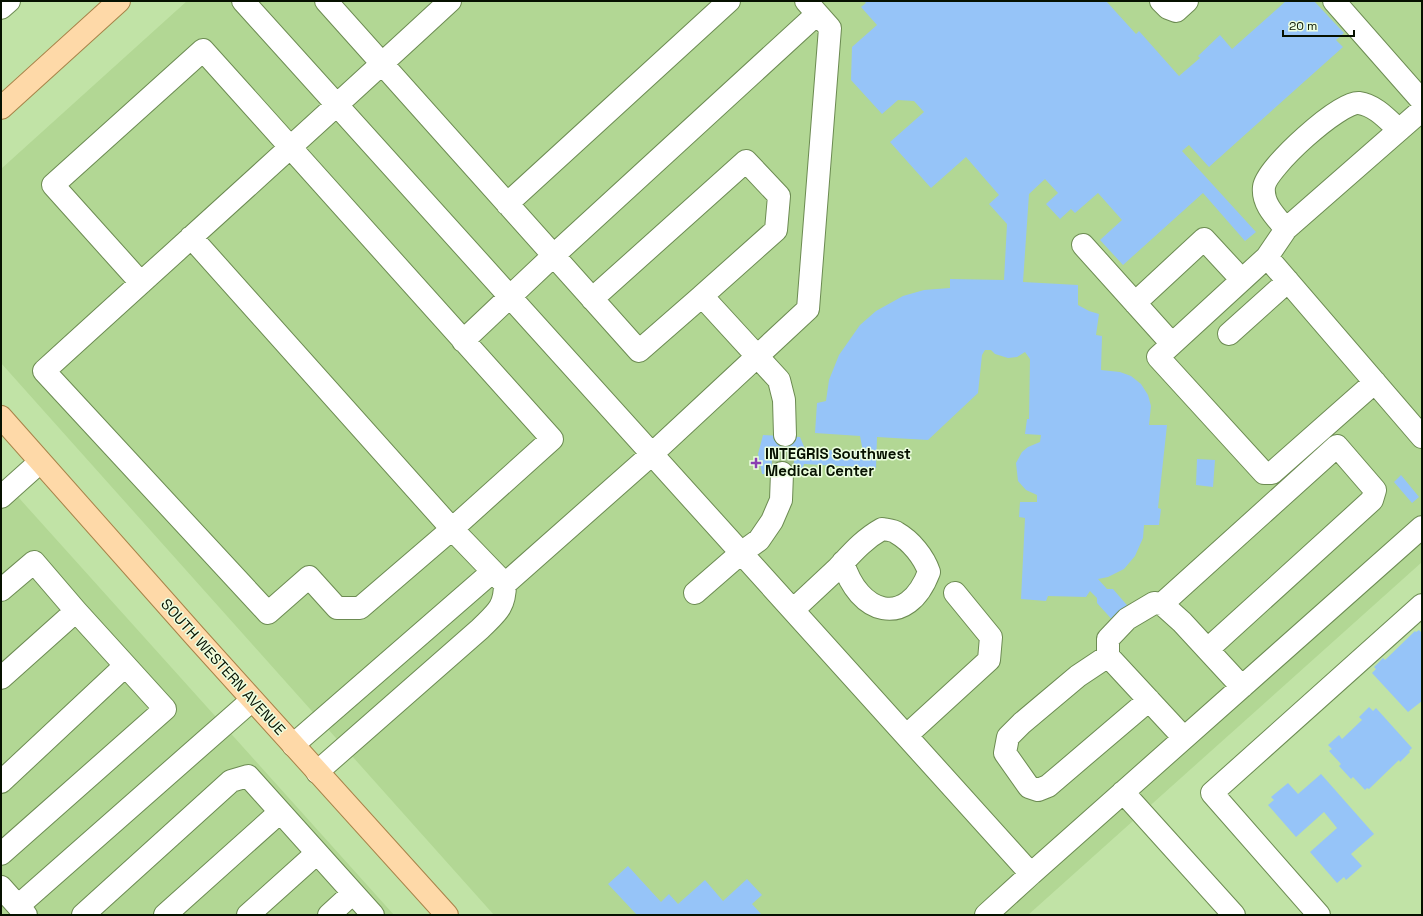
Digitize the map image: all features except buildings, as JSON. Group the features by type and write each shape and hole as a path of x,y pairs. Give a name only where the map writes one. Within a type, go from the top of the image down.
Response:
{"main road":[{"path":"2,106 119,1"},
{"name":"SOUTH WESTERN AVENUE","path":"1,417 252,700 447,915"}],"street":[{"path":"1,8 9,1"},
{"path":"243,1 1032,874"},
{"path":"326,1 639,352 776,230 779,196 746,161 592,299"},
{"path":"141,283 53,185 203,50 289,148 552,439 452,529 360,608 337,608 309,577 268,613 44,371 141,283 191,237 289,148 337,105 382,64 450,1"},
{"path":"507,204 729,1"},
{"path":"1161,1 1168,8 1176,11 1187,1"},
{"path":"1334,1 1422,101"},
{"path":"293,745 652,454 808,309 830,28 812,7 463,341"},
{"path":"1286,229 1268,207 1264,187 1267,177 1276,164 1322,123 1340,111 1358,103 1368,105 1399,130"},
{"path":"1375,382 1272,472 1264,474 1158,357 1267,256 1286,229 1422,110"},
{"path":"191,237 452,529 498,578 505,599 498,610 480,629 317,772"},
{"path":"1135,302 1204,238 1242,280"},
{"path":"1083,245 1172,344"},
{"path":"1267,256 1422,437"},
{"path":"1229,334 1288,281"},
{"path":"702,296 779,380 784,400 785,435"},
{"path":"1162,604 1337,446 1375,490 1372,500 1208,649"},
{"path":"1,498 40,462"},
{"path":"694,593 741,553 759,540 772,521 781,500 782,473"},
{"path":"986,915 1422,527"},
{"path":"1,590 34,562 76,611 165,708 1,854"},
{"path":"793,610 843,562"},
{"path":"907,735 988,660 991,637 955,593"},
{"path":"1184,738 1108,656 1108,639 1127,619 1154,603 1162,604 1208,649 1242,687"},
{"path":"1319,915 1212,793 1422,605"},
{"path":"1,678 76,611"},
{"path":"1108,656 1078,676 1008,737 1005,752 1029,787 1038,790 1048,786 1149,700"},
{"path":"1,782 126,666"},
{"path":"1,887 22,911 252,700"},
{"path":"83,915 231,781 248,776 373,915"},
{"path":"1123,792 1234,915"},
{"path":"165,915 280,812"},
{"path":"248,915 317,853"},
{"path":"329,915 353,893"}],"shaded area":[{"name":"INTEGRIS Southwest Medical Center","path":"187,1 1422,1 1422,562 1028,915 494,915 1,363 1,169"},
{"path":"1,478 19,498 394,915 1,915"}],"tunnel":[{"path":"782,473 785,435"}],"place":[{"name":"INTEGRIS Southwest Medical Center","path":"756,463"}]}
